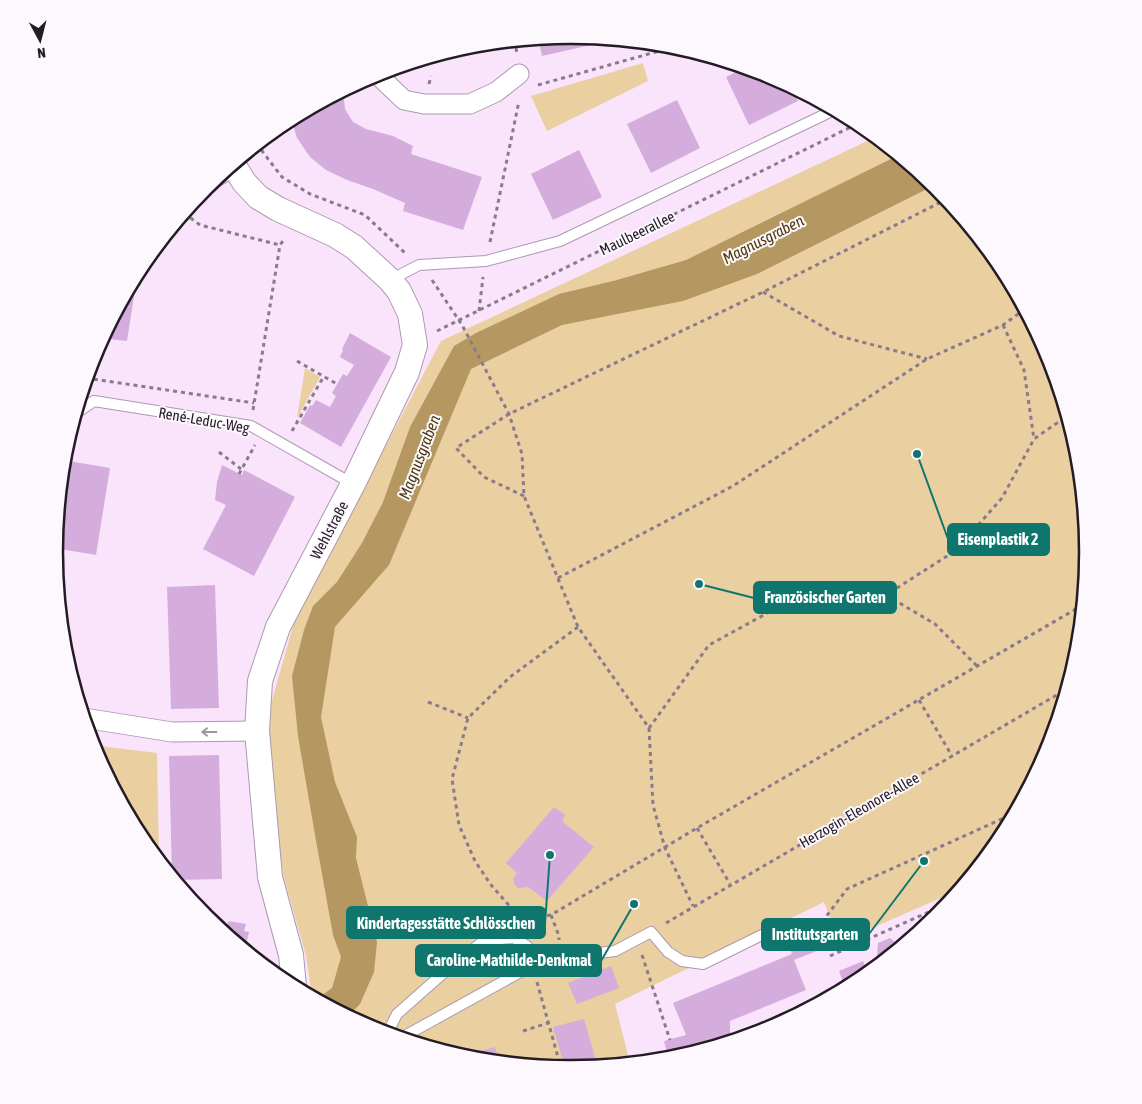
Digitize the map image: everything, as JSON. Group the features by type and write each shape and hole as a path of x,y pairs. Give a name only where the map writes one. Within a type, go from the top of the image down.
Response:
{"street":[{"path":"383,80 404,100 424,104 470,104 524,81"},
{"name":"Wehlstraße","path":"236,170 258,197 354,247 390,280 399,291 410,314 415,345 407,372 353,484 278,627 260,681 257,731 270,877 291,955 292,977"},
{"path":"91,719 172,732 257,731"}],"lane":[{"name":"Maulbeerallee","path":"390,280 419,265 486,261 560,241 827,113"},
{"name":"René-Leduc-Weg","path":"84,408 94,401 251,426 285,441 353,484"},
{"path":"409,1033 533,965 558,958 615,951 651,932 668,952 682,961 703,964 768,932"},
{"path":"390,1027 397,1014 448,969 486,940 514,938 526,946 533,965"}],"path":[{"path":"524,81 657,52"},
{"path":"479,311 486,261 520,97"},
{"name":"Maulbeerallee","path":"415,345 439,329 850,127"},
{"path":"261,149 282,177"},
{"path":"524,496 484,477 456,448 508,414 763,292 940,203"},
{"path":"189,217 200,225 280,245"},
{"path":"251,426 280,245 298,218"},
{"path":"763,292 839,336 927,359"},
{"path":"558,578 733,486 927,359 1003,325 1019,313"},
{"path":"462,325 508,414 522,454 524,496 578,627 649,728 653,805 665,848 693,906"},
{"path":"1003,325 1024,370 1034,439"},
{"path":"297,361 337,384"},
{"path":"285,441 324,376"},
{"path":"94,379 254,403"},
{"path":"649,728 709,645 793,599 886,595 955,551 1002,498 1034,439 1062,420"},
{"path":"240,474 262,432"},
{"path":"219,452 241,469"},
{"path":"886,595 935,624 977,666"},
{"path":"578,627 510,677 468,718 452,779 459,825 475,861 491,886 520,918 551,915 1076,608"},
{"name":"Herzogin-Eleonore-Allee","path":"651,932 730,884 1059,694"},
{"path":"919,700 952,756"},
{"path":"428,702 468,718"},
{"path":"822,922 847,889 1004,818"},
{"path":"697,828 730,884"},
{"path":"830,956 929,912"},
{"path":"551,915 559,936 558,958"},
{"path":"636,941 651,979 670,1040"},
{"path":"533,965 559,1060"},
{"path":"522,1030 548,1023"}],"shaded area":[{"path":"643,63 648,81 547,131 531,96"},
{"path":"869,141 906,170 953,217 994,270 1027,327 1041,358 1062,420 1069,453 1075,486 1079,552 1075,618 1069,651 1062,684 1041,746 1027,777 994,834 944,897 840,942 824,902 615,1004 628,1057 571,1060 538,1059 505,1056 439,1043 377,1022 346,1008 311,988 306,956 283,874 262,735 296,616 441,341"},
{"path":"305,368 320,377 297,418"},
{"path":"101,746 157,753 159,849 131,806"}],"water":[{"name":"Magnusgraben","path":"892,159 926,189 757,274 683,301 562,325 471,369 389,565 335,627 321,717 335,782 357,837 356,858 377,942 374,972 360,1004 353,1011 322,995 332,988 341,957 333,935 315,835 298,736 292,676 304,630 313,606 337,582 362,543 383,502 410,427 454,346 476,333 559,294 686,260"}],"building":[{"path":"540,45 592,45 542,56"},
{"path":"736,72 796,96 798,101 749,125 726,77"},
{"path":"344,97 345,109 353,122 366,129 393,136 413,146 411,154 482,177 463,230 403,211 405,203 326,170 310,157 297,138 293,126"},
{"path":"677,100 700,148 651,173 627,124"},
{"path":"579,150 602,197 553,220 531,174"},
{"path":"135,292 127,341 110,339"},
{"path":"350,333 391,357 341,447 300,423 310,405 312,406 316,400 330,407 336,396 332,393 343,374 347,376 354,365 340,357"},
{"path":"71,461 110,468 96,555 63,550 67,486"},
{"path":"222,465 242,475 244,470 295,497 254,576 203,549 226,505 215,500 217,482"},
{"path":"215,585 219,708 171,709 167,587"},
{"path":"219,755 222,879 183,880 172,866 169,756"},
{"path":"554,807 565,815 562,821 594,847 547,901 528,887 518,888 513,879 517,873 506,863"},
{"path":"228,921 246,924 244,931 249,932 247,943 226,925 228,925"},
{"path":"807,923 819,950 794,960 806,990 730,1021 730,1034 703,1043 666,1051 664,1041 686,1035 673,1003 792,954 783,932"},
{"path":"890,938 895,942 877,957 878,943"},
{"path":"863,961 865,966 843,981 839,971"},
{"path":"611,966 619,988 577,1004 568,983"},
{"path":"584,1019 596,1059 563,1060 553,1027"},
{"path":"495,1047 497,1055 479,1051"}],"place":[{"name":"Eisenplastik 2","path":"917,454"},
{"name":"Französischer Garten","path":"699,584"},
{"name":"Kindertagesstätte Schlösschen","path":"550,855"},
{"name":"Institutsgarten","path":"924,861"},
{"name":"Caroline-Mathilde-Denkmal","path":"634,904"}]}
